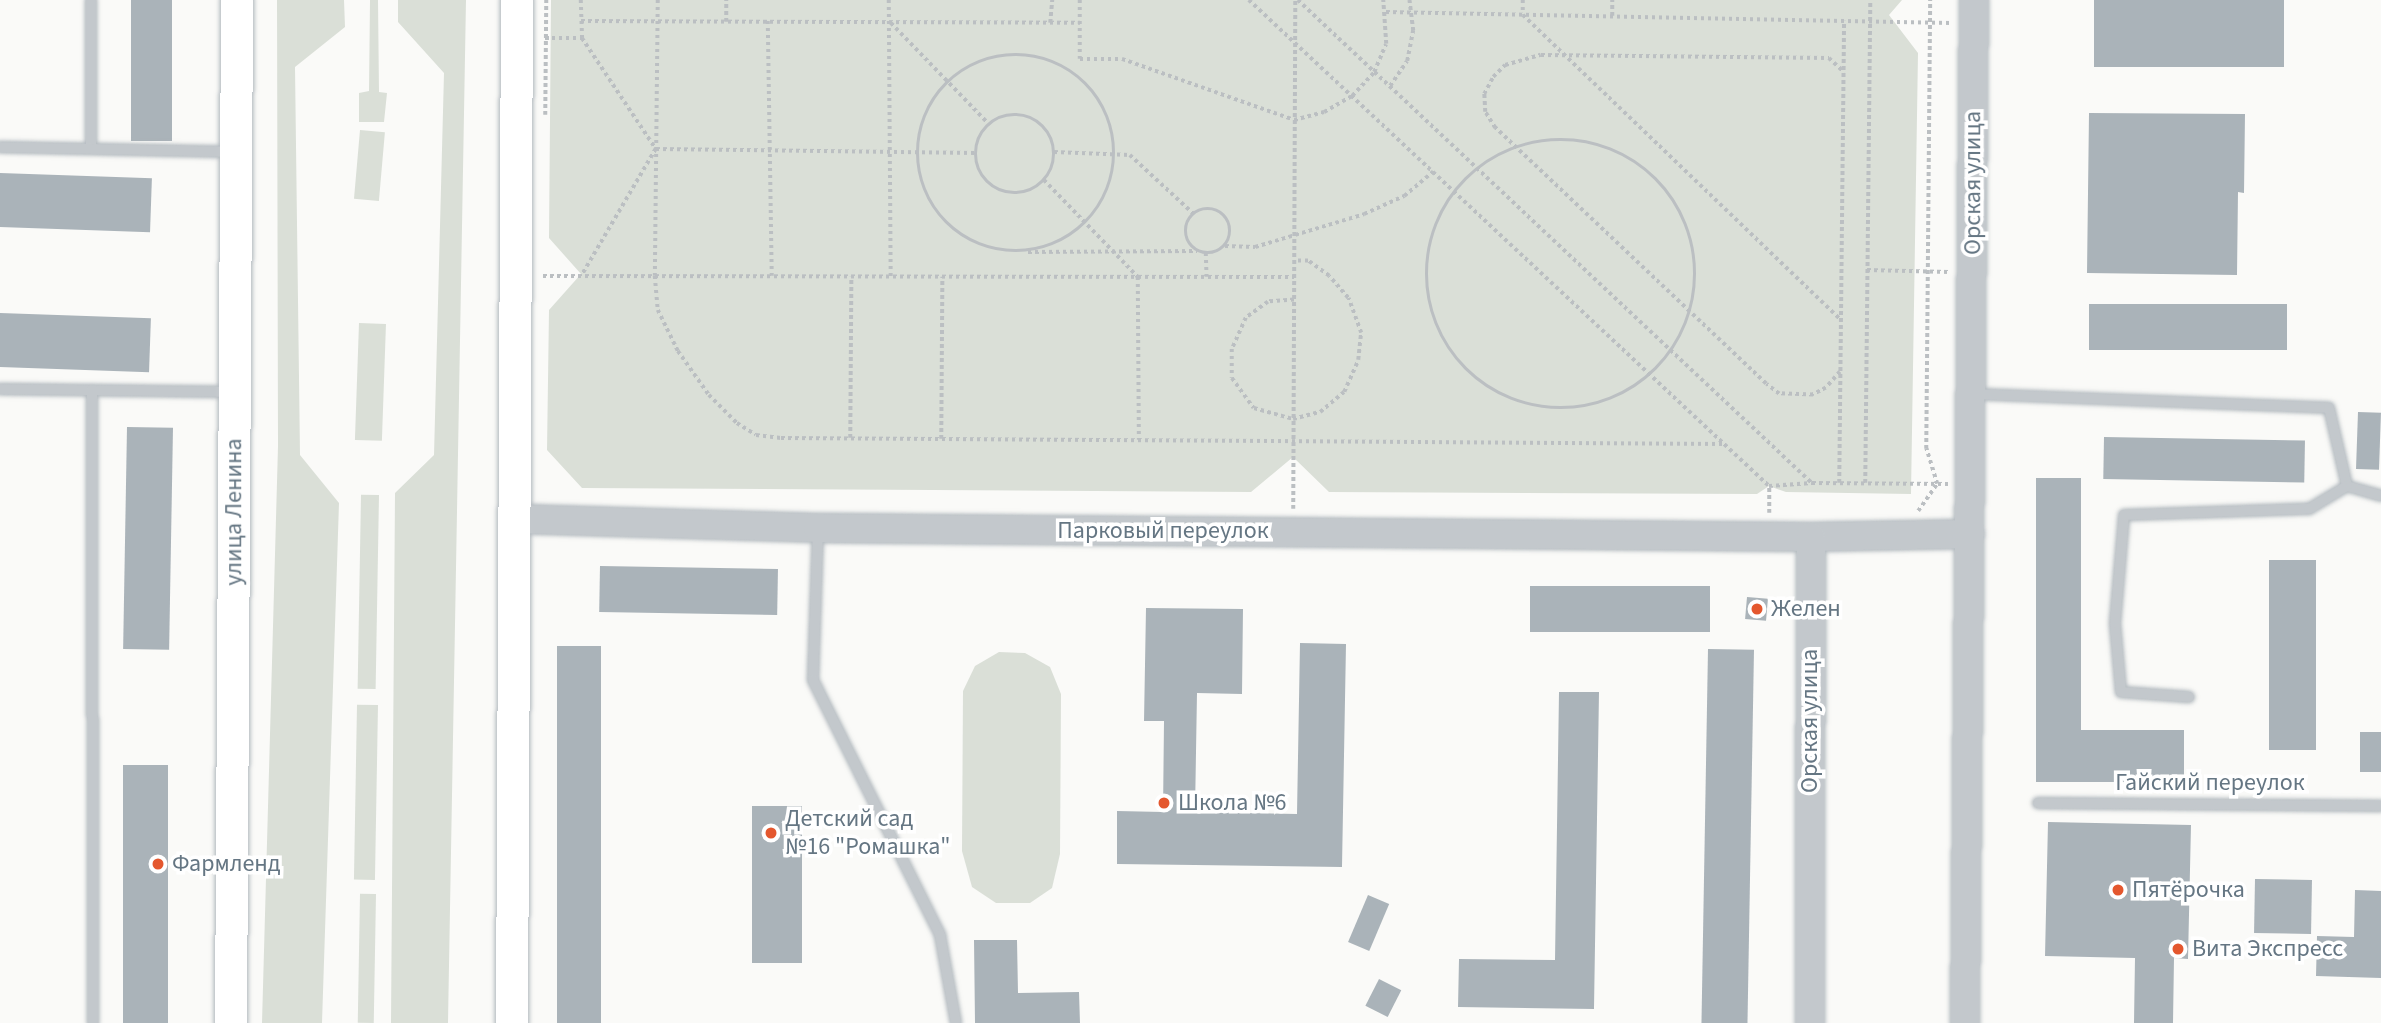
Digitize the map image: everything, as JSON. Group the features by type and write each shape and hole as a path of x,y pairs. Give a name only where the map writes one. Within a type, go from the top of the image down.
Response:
{"main road":[{"name":"улица Ленина","path":"231,1023 237,0"},
{"path":"512,1023 517,0"}],"street":[{"name":"Орская улица","path":"1965,1023 1974,12"},
{"name":"Парковый переулок","path":"516,519 818,528 1293,532 1769,523 1811,537"},
{"path":"1811,537 1970,534"},
{"name":"Орская улица","path":"1810,1023 1811,537"}],"lane":[{"path":"91,0 91,149"},
{"path":"0,147 236,152"},
{"path":"0,389 235,392"},
{"path":"92,390 93,1023"},
{"path":"1972,394 2329,408 2347,486"},
{"path":"2189,697 2121,692 2115,623 2124,515 2309,509 2347,486 2381,496"},
{"path":"818,528 813,680 940,935 956,1023"},
{"name":"Гайский переулок","path":"2038,803 2381,806"}],"path":[{"path":"581,0 582,38 656,149"},
{"path":"658,0 655,276 658,310 678,351 709,395 737,423 756,435 941,439 1725,444"},
{"path":"726,0 726,22"},
{"path":"889,0 891,277"},
{"path":"1050,23 1052,0"},
{"path":"1080,0 1080,60 1122,59 1294,120 1324,112 1352,96 1374,72 1386,44 1386,12 1383,0"},
{"path":"1249,0 1769,486 1769,523"},
{"path":"1293,532 1297,0"},
{"path":"1297,0 1812,482"},
{"path":"1390,86 1407,61 1413,31 1409,0"},
{"path":"1523,0 1523,15 1841,320"},
{"path":"1612,0 1612,16"},
{"path":"1865,483 1870,0"},
{"path":"1930,0 1926,449 1937,484"},
{"path":"1386,12 1930,23 1974,12"},
{"path":"581,21 1080,23"},
{"path":"768,21 772,276"},
{"path":"1839,483 1844,21"},
{"path":"889,22 989,125"},
{"path":"545,38 582,38"},
{"path":"1019,252 1051,246 1085,222 1100,204 1112,173 1114,141 1104,109 1085,83 1059,64 1027,55 995,57 964,69 939,90 923,119 917,152 921,182 935,211 958,234 987,248 1019,252 1206,253 1225,246 1255,247 1294,237 1384,205 1404,196 1433,172"},
{"path":"1840,372 1826,388 1813,395 1779,394 1494,128 1485,112 1484,94 1493,77 1505,65 1521,58 1829,58 1844,72"},
{"path":"1002,117 1027,117 1047,132 1054,152 1052,169 1044,180 1023,193 998,190 979,171 976,153 982,132 1002,117"},
{"path":"1542,140 1586,141 1627,155 1662,183 1685,220 1696,262 1690,312 1671,350 1650,374 1607,401 1564,409 1521,402 1480,382 1449,348 1430,307 1427,261 1439,217 1465,179 1500,153 1516,148 1542,140"},
{"path":"656,149 976,153"},
{"path":"582,275 656,149"},
{"path":"1054,152 1130,155 1194,214"},
{"path":"1044,180 1139,277 1139,440"},
{"path":"1197,251 1186,233 1194,214 1207,209 1226,218 1230,232 1225,246"},
{"path":"1206,253 1207,277"},
{"path":"1294,261 1308,261 1329,276 1348,298 1361,333 1358,360 1344,392 1320,412 1293,419 1254,408 1232,379 1232,349 1246,318 1268,302 1294,300"},
{"path":"1867,270 1973,272"},
{"path":"543,276 1294,277"},
{"path":"850,277 850,438"},
{"path":"941,439 942,277"},
{"path":"1769,486 1812,482 1971,485"},
{"path":"1917,512 1937,484"},
{"path":"1769,523 1783,510"}],"shaded area":[{"path":"277,0 344,0 345,27 295,67 300,455 339,503 322,1023 262,1023 278,446"},
{"path":"370,0 378,0 379,92 387,93 384,122 359,122 359,93 369,91"},
{"path":"398,0 466,0 448,1023 391,1023 395,493 434,455 444,73 398,22"},
{"path":"551,0 1902,0 1889,15 1918,53 1911,494 1786,492 1769,486 1757,494 1329,492 1293,457 1251,492 582,488 547,450 549,310 581,274 549,238"},
{"path":"360,130 385,132 379,201 354,199"},
{"path":"359,323 386,324 382,441 355,440"},
{"path":"361,495 379,495 376,689 358,689"},
{"path":"999,652 1025,653 1050,667 1061,694 1060,854 1052,888 1030,903 996,903 972,887 962,851 963,691 975,666"},
{"path":"357,705 378,705 375,880 354,880"},
{"path":"360,894 376,894 374,1023 358,1023"}],"building":[{"path":"131,0 172,0 172,141 131,141"},
{"path":"2094,0 2284,0 2284,67 2094,67"},
{"path":"2089,113 2245,114 2244,193 2238,192 2237,275 2087,273"},
{"path":"0,173 152,178 150,232 0,227"},
{"path":"2089,304 2287,304 2287,350 2089,350"},
{"path":"0,313 151,318 149,372 0,367"},
{"path":"2358,412 2381,413 2379,470 2356,469"},
{"path":"127,427 173,428 169,650 123,649"},
{"path":"2104,437 2305,441 2304,483 2103,479"},
{"path":"2036,478 2081,478 2081,730 2184,730 2184,782 2036,782"},
{"path":"2269,560 2316,560 2316,750 2269,750"},
{"path":"600,566 778,569 777,615 599,612"},
{"path":"1530,586 1710,586 1710,632 1530,632"},
{"name":"Желен","path":"1747,597 1768,599 1766,621 1745,619"},
{"path":"1146,608 1243,609 1242,694 1197,693 1195,812 1297,814 1300,643 1346,644 1342,867 1117,864 1117,811 1163,812 1164,721 1144,721"},
{"path":"557,646 601,646 601,1023 557,1023"},
{"path":"1708,649 1754,650 1747,1023 1701,1023"},
{"path":"1559,692 1599,692 1594,1009 1458,1007 1459,959 1555,960"},
{"path":"2360,732 2381,732 2381,772 2360,772"},
{"path":"123,765 168,765 168,1023 123,1023"},
{"path":"752,806 802,806 802,963 752,963"},
{"name":"Пятёрочка","path":"2048,822 2191,825 2188,959 2174,958 2173,1023 2134,1023 2135,958 2045,956"},
{"path":"2255,879 2312,880 2311,934 2254,933"},
{"path":"2355,890 2381,891 2381,978 2316,976 2317,936 2354,937"},
{"path":"1368,895 1389,904 1369,951 1348,942"},
{"path":"974,940 1017,940 1018,993 1079,992 1080,1023 975,1023"},
{"path":"1379,979 1401,990 1388,1017 1365,1006"}],"place":[{"name":"Желен","path":"1757,609"},
{"name":"Школа №6","path":"1164,803"},
{"name":"Детский сад №16 \"Ромашка\"","path":"771,833"},
{"name":"Фармленд","path":"158,864"},
{"name":"Пятёрочка","path":"2118,890"},
{"name":"Вита Экспресс","path":"2178,949"}]}
